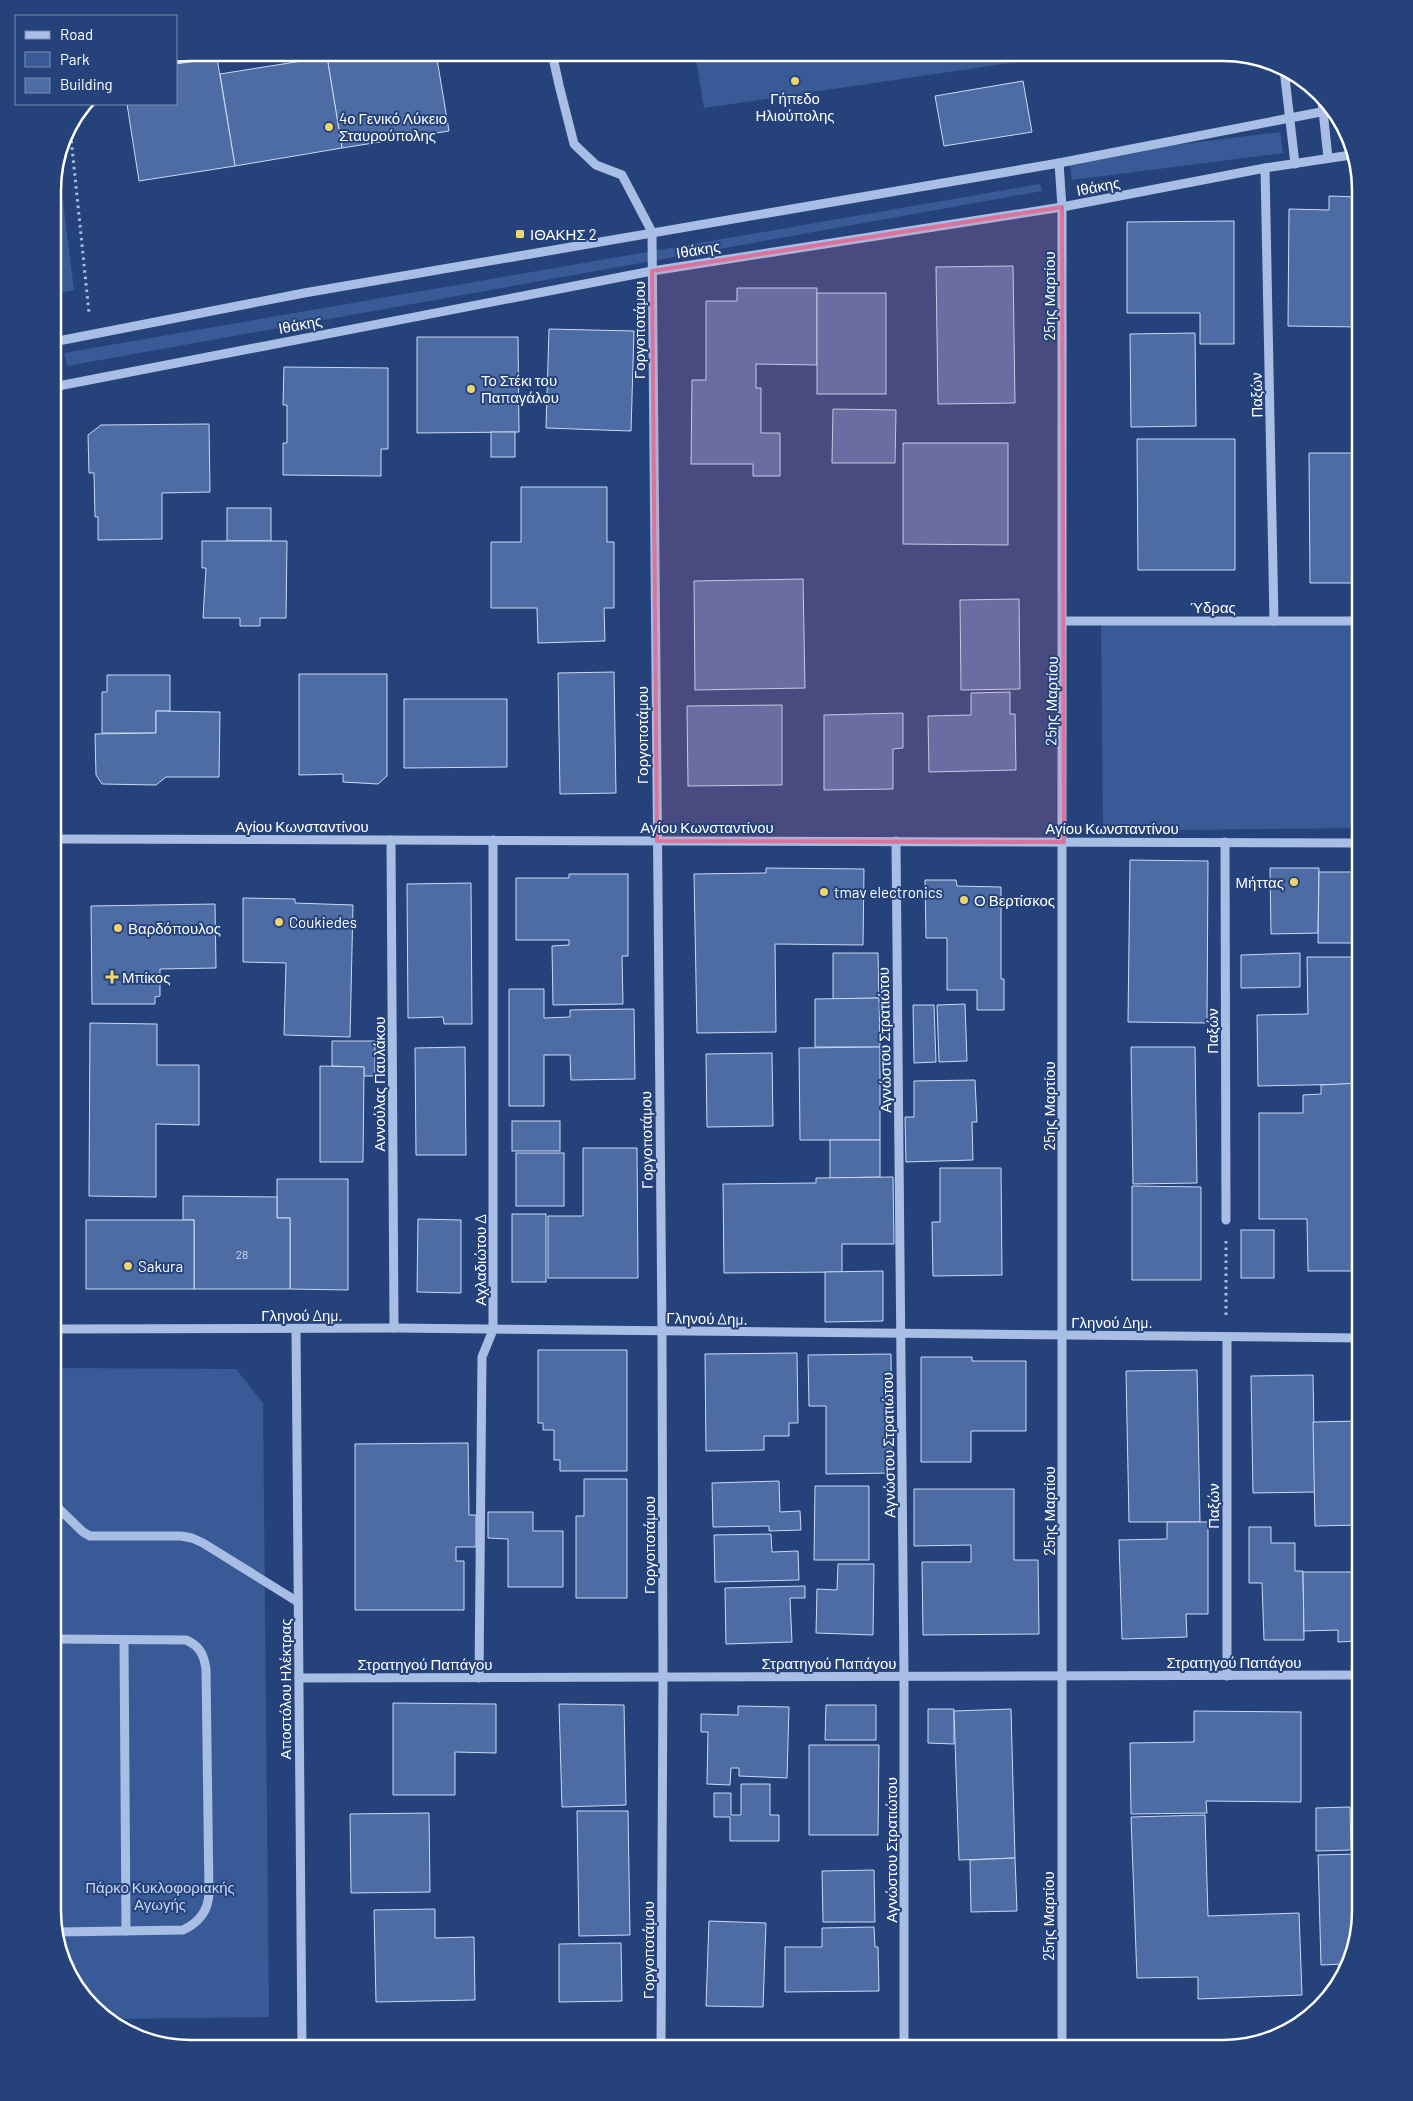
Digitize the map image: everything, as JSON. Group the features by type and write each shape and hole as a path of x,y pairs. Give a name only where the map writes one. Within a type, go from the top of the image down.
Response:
{"street":[{"path":"554,61 574,144 596,165 622,175 652,232"},
{"path":"1285,78 1295,164"},
{"name":"Ιθάκης","path":"62,340 304,293 1059,163 1325,112"},
{"path":"1327,115 1328,158"},
{"name":"Ιθάκης","path":"62,385 652,270 1062,207 1265,168 1347,156"},
{"name":"25ης Μαρτίου","path":"1059,163 1062,207 1066,621 1062,2040"},
{"name":"Παξών","path":"1265,168 1274,621"},
{"name":"Γοργοποτάμου","path":"652,232 662,1332 661,2039"},
{"name":"Ύδρας","path":"1066,621 1352,621"},
{"name":"Αγίου Κωνσταντίνου","path":"62,839 1352,843"},
{"name":"Αννούλας Παυλάκου","path":"391,840 394,1328"},
{"name":"Αχλαδιώτου Δ","path":"479,1678 482,1357 493,1330 493,840"},
{"name":"Αγνώστου Στρατιώτου","path":"896,841 904,1677 904,2040"},
{"name":"Παξών","path":"1225,842 1226,1220"},
{"name":"Γληνού Δημ.","path":"61,1329 394,1328 1352,1338"},
{"name":"Αποστόλου Ηλέκτρας","path":"296,1329 302,2039"},
{"name":"Παξών","path":"1227,1337 1227,1676"},
{"path":"61,1511 83,1532 90,1536 181,1536 192,1538 298,1602"},
{"path":"61,1639 186,1640 197,1646 205,1658 209,1894 209,1901 202,1914 193,1924 183,1930 63,1932"},
{"path":"124,1640 126,1931"},
{"name":"Στρατηγού Παπάγου","path":"298,1678 1352,1675"}],"path":[{"path":"71,140 91,334"},
{"path":"1226,1220 1227,1337"}],"highlighted area":[{"path":"1062,207 1064,842 657,841 652,271"}],"green space":[{"name":"Γήπεδο Ηλιούπολης","path":"696,61 1018,62 704,108"},
{"path":"1280,132 1283,153 1072,180 1069,158"},
{"path":"1040,184 1042,191 67,366 64,353"},
{"path":"62,193 74,290 62,292"},
{"path":"1352,623 1352,828 1103,831 1101,625"},
{"name":"Πάρκο Κυκλοφοριακής Αγωγής","path":"61,1368 236,1369 263,1403 269,2017 121,2019 99,2002 88,1989 71,1960 62,1928 61,1911"}],"building":[{"path":"196,61 178,64 178,62"},
{"path":"218,61 235,166 139,181 127,105 178,105 178,64"},
{"path":"301,61 328,61 342,148 235,166 220,74"},
{"path":"328,61 437,61 449,131 342,148"},
{"path":"1023,81 1032,132 944,146 935,96"},
{"path":"1329,196 1352,197 1352,327 1288,326 1289,209 1329,210"},
{"path":"1234,221 1234,344 1200,344 1200,313 1127,313 1127,222"},
{"path":"1013,266 1015,403 938,404 936,267"},
{"path":"737,288 817,288 817,365 756,364 756,388 761,388 761,433 780,433 780,476 753,476 753,464 691,464 692,380 706,380 706,301 737,301"},
{"path":"817,293 886,293 886,394 817,394"},
{"path":"549,329 634,331 631,431 546,428"},
{"path":"1195,333 1196,426 1131,427 1130,334"},
{"path":"417,337 518,337 519,432 417,433"},
{"path":"284,367 388,368 388,449 381,449 381,476 283,475 283,443 287,443 287,405 283,405"},
{"path":"833,409 896,410 895,463 832,463"},
{"path":"209,424 210,492 162,493 162,539 98,540 98,517 95,517 94,473 89,473 88,435 101,425"},
{"path":"491,432 515,432 515,457 491,457"},
{"path":"1137,439 1235,439 1235,570 1138,570"},
{"path":"903,443 1008,443 1008,545 903,544"},
{"path":"1309,453 1352,453 1352,583 1310,583"},
{"path":"521,487 607,487 607,542 614,542 614,608 604,608 605,641 538,643 537,608 491,608 491,542 521,542"},
{"path":"227,508 271,508 271,541 227,541"},
{"path":"202,541 287,541 286,618 260,618 260,626 240,626 240,618 203,618 206,568 202,568"},
{"path":"803,579 805,688 695,690 694,581"},
{"path":"1019,599 1020,689 961,690 960,600"},
{"path":"614,672 616,793 560,794 558,673"},
{"path":"299,674 387,674 387,776 378,784 343,782 343,774 299,775"},
{"path":"107,675 170,675 170,711 156,711 156,733 102,733 102,692 107,692"},
{"path":"1010,692 1010,714 1015,714 1016,770 929,772 928,716 971,715 971,693"},
{"path":"404,699 507,699 507,767 404,768"},
{"path":"782,705 782,785 688,786 687,706"},
{"path":"156,711 220,712 219,777 166,777 156,785 102,784 96,775 95,734 156,733"},
{"path":"903,713 903,748 893,749 893,789 824,790 824,715"},
{"path":"1130,860 1208,861 1207,1023 1128,1022"},
{"path":"766,868 864,869 863,945 775,944 776,1032 697,1033 694,874 766,873"},
{"path":"1270,868 1319,868 1318,933 1271,934"},
{"path":"1319,872 1352,872 1352,943 1318,943"},
{"path":"569,874 628,874 628,956 622,956 623,1004 553,1005 552,946 569,945 569,940 516,940 516,878 569,878"},
{"path":"925,880 956,880 957,886 1001,887 1001,979 1004,979 1004,1010 977,1010 977,990 947,990 947,938 926,938"},
{"path":"471,883 472,1024 444,1024 443,1017 408,1018 407,884"},
{"path":"243,898 295,899 295,903 353,905 350,1037 284,1035 286,963 243,962"},
{"path":"215,904 216,968 160,969 160,996 155,997 155,1004 92,1004 91,906"},
{"path":"833,953 878,953 879,998 833,999"},
{"path":"1300,953 1300,987 1241,988 1241,955"},
{"path":"1307,957 1352,957 1352,1084 1258,1086 1257,1015 1308,1014"},
{"path":"509,989 544,989 544,1018 570,1017 570,1010 634,1009 635,1079 571,1080 570,1055 544,1055 544,1106 509,1106"},
{"path":"879,998 880,1047 815,1047 815,999"},
{"path":"965,1004 967,1061 939,1062 937,1005"},
{"path":"913,1005 934,1005 936,1062 914,1063"},
{"path":"90,1023 157,1024 157,1065 199,1065 199,1125 156,1124 156,1197 89,1196"},
{"path":"332,1041 375,1041 375,1076 364,1076 364,1067 332,1066"},
{"path":"465,1047 466,1155 416,1155 415,1048"},
{"path":"880,1047 880,1140 800,1140 799,1048"},
{"path":"1131,1047 1195,1047 1197,1183 1133,1184"},
{"path":"772,1053 773,1126 707,1127 706,1054"},
{"path":"320,1066 364,1067 363,1162 320,1162"},
{"path":"975,1080 977,1122 972,1122 973,1160 906,1162 905,1117 914,1117 914,1081"},
{"path":"1352,1083 1352,1271 1308,1271 1307,1219 1259,1219 1259,1113 1303,1113 1303,1095 1321,1094 1321,1085"},
{"path":"512,1121 560,1121 560,1151 512,1151"},
{"path":"830,1140 880,1140 880,1177 830,1178"},
{"path":"583,1148 637,1148 638,1278 548,1278 548,1216 583,1216"},
{"path":"516,1153 564,1153 564,1206 516,1206"},
{"path":"940,1168 1001,1168 1002,1275 933,1276 932,1222 940,1222"},
{"path":"893,1177 894,1244 842,1244 842,1272 724,1273 723,1184 816,1183 816,1178"},
{"path":"277,1179 348,1179 348,1290 290,1289 290,1218 277,1218"},
{"path":"1132,1186 1201,1187 1201,1280 1132,1280"},
{"path":"183,1196 277,1197 277,1218 290,1218 290,1289 194,1289 194,1220 183,1220"},
{"path":"512,1214 546,1214 546,1282 512,1282"},
{"path":"418,1219 461,1220 461,1293 417,1292"},
{"path":"86,1220 194,1220 194,1289 86,1289"},
{"path":"1241,1230 1274,1230 1274,1278 1241,1278"},
{"path":"883,1271 883,1321 825,1322 825,1272"},
{"path":"538,1350 627,1350 627,1471 560,1471 560,1460 554,1460 554,1430 543,1430 543,1423 538,1423"},
{"path":"797,1353 798,1423 789,1423 789,1436 764,1436 764,1450 706,1451 705,1354"},
{"path":"891,1354 892,1473 826,1474 826,1406 809,1406 808,1355"},
{"path":"921,1357 972,1357 972,1361 1026,1361 1026,1431 971,1431 971,1462 921,1462"},
{"path":"1197,1370 1200,1522 1129,1522 1126,1371"},
{"path":"1313,1375 1315,1492 1253,1493 1251,1376"},
{"path":"1352,1421 1352,1525 1315,1526 1313,1422"},
{"path":"468,1443 469,1515 476,1515 476,1547 456,1547 456,1561 464,1561 464,1610 355,1610 355,1444"},
{"path":"584,1479 627,1479 627,1598 576,1598 576,1516 584,1516"},
{"path":"779,1481 780,1512 800,1511 801,1530 769,1531 769,1526 713,1527 712,1483"},
{"path":"815,1486 869,1486 869,1560 814,1560"},
{"path":"914,1489 1014,1489 1014,1560 1038,1560 1039,1634 923,1635 922,1562 971,1562 971,1545 914,1546"},
{"path":"488,1512 533,1512 533,1531 563,1531 563,1587 508,1587 508,1539 488,1538"},
{"path":"1167,1522 1208,1522 1208,1614 1186,1614 1187,1637 1122,1639 1119,1540 1167,1539"},
{"path":"1249,1527 1271,1527 1271,1543 1295,1543 1295,1571 1303,1571 1304,1640 1264,1640 1262,1583 1249,1583"},
{"path":"771,1534 772,1552 798,1551 799,1580 715,1582 714,1535"},
{"path":"838,1564 874,1564 873,1635 816,1633 817,1589 837,1590"},
{"path":"1303,1572 1352,1572 1352,1641 1338,1642 1338,1630 1304,1631"},
{"path":"805,1586 805,1598 790,1598 792,1642 726,1644 725,1588"},
{"path":"393,1703 496,1704 496,1753 455,1752 455,1795 393,1795"},
{"path":"559,1704 624,1705 626,1805 562,1807"},
{"path":"826,1705 876,1705 876,1740 825,1740"},
{"path":"738,1706 789,1707 787,1778 739,1776 739,1768 731,1768 730,1785 707,1784 708,1732 701,1732 701,1714 738,1715"},
{"path":"928,1709 954,1709 954,1744 928,1743"},
{"path":"1011,1709 1015,1858 959,1860 954,1711"},
{"path":"1194,1711 1301,1712 1301,1802 1206,1801 1207,1813 1131,1814 1130,1743 1194,1742"},
{"path":"809,1745 879,1745 878,1835 809,1835"},
{"path":"741,1784 770,1784 770,1815 779,1815 779,1841 730,1841 730,1817 714,1817 714,1793 731,1793 731,1815 741,1815"},
{"path":"1350,1807 1351,1850 1316,1851 1316,1808"},
{"path":"577,1811 628,1811 630,1935 579,1936"},
{"path":"429,1813 430,1892 351,1893 350,1814"},
{"path":"1205,1815 1208,1916 1299,1913 1302,1995 1198,1999 1198,1977 1137,1978 1131,1817"},
{"path":"1352,1854 1351,1928 1340,1964 1321,1965 1318,1855"},
{"path":"1015,1858 1017,1911 971,1912 970,1860"},
{"path":"874,1870 875,1922 823,1922 822,1871"},
{"path":"435,1909 435,1938 474,1937 475,2000 376,2002 374,1910"},
{"path":"709,1921 766,1923 763,2007 706,2006"},
{"path":"874,1927 875,1947 878,1947 879,1991 785,1992 785,1947 822,1947 822,1928"},
{"path":"621,1943 622,2001 559,2002 559,1944"}],"place":[{"name":"Γήπεδο Ηλιούπολης","path":"795,81"},
{"name":"4ο Γενικό Λύκειο Σταυρούπολης","path":"329,127"},
{"name":"ΙΘΑΚΗΣ 2","path":"520,234"},
{"name":"Το Στέκι του Παπαγάλου","path":"471,389"},
{"name":"Μήττας","path":"1294,882"},
{"name":"tmav electronics","path":"824,892"},
{"name":"Ο Βερτίσκος","path":"964,900"},
{"name":"Coukiedes","path":"279,922"},
{"name":"Βαρδόπουλος","path":"118,928"},
{"name":"Μπίκος","path":"112,977"},
{"name":"Sakura","path":"128,1266"}]}
